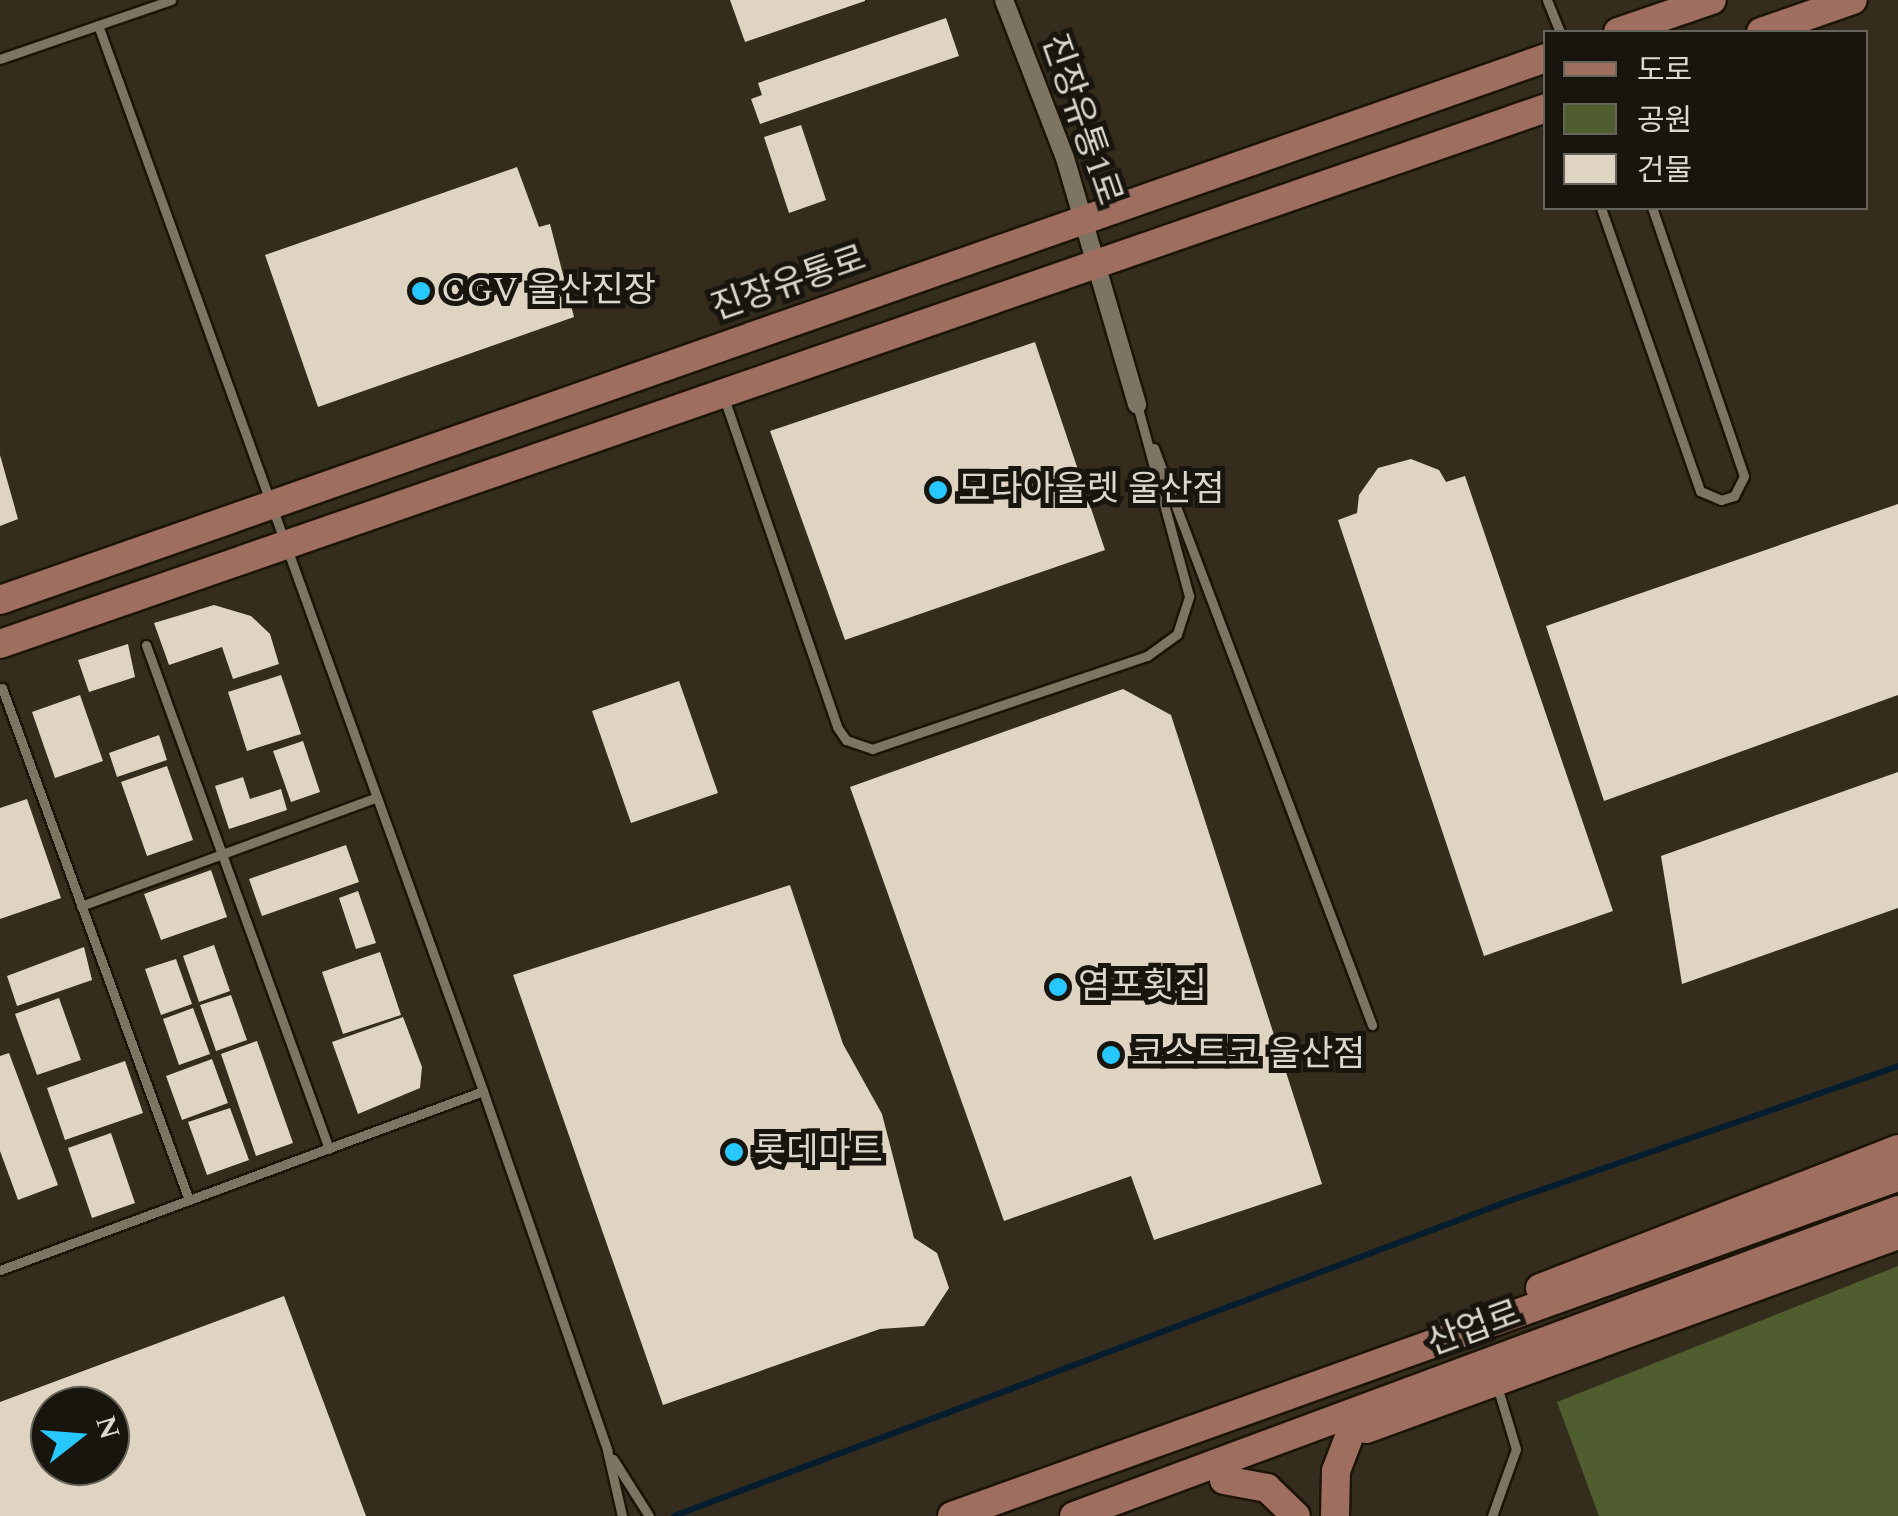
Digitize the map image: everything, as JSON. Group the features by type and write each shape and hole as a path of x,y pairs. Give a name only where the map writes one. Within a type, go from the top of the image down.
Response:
{"street":[{"name":"진장유통1로","path":"1004,0 1083,220 1137,405"},
{"path":"1624,30 1712,0"},
{"path":"1767,30 1853,0"},
{"name":"진장유통로","path":"0,600 1543,59"},
{"path":"0,644 1543,109"},
{"name":"산업로","path":"1206,1424 1898,1149"},
{"name":"산업로","path":"952,1516 1898,1177"},
{"name":"산업로","path":"1074,1516 1898,1210"},
{"name":"산업로","path":"1124,1516 1898,1235"},
{"path":"1335,1516 1336,1471 1350,1435"},
{"path":"1224,1480 1267,1488 1296,1516"}],"lane":[{"path":"0,59 171,0"},
{"path":"1547,0 1559,30"},
{"path":"98,25 483,1091 607,1450 622,1516"},
{"path":"1602,210 1700,490 1721,500 1734,496 1744,476 1653,210"},
{"path":"722,391 837,727 846,740 872,749 1147,656 1177,634 1189,596 1137,405"},
{"path":"1137,405 1372,1025"},
{"path":"146,646 329,1149"},
{"path":"2,688 190,1200"},
{"path":"82,906 376,797"},
{"path":"0,1270 483,1091"},
{"path":"1492,1516 1516,1449 1496,1382"},
{"path":"607,1450 648,1516"}],"green space":[{"path":"1898,1266 1898,1516 1599,1516 1557,1402"}],"building":[{"path":"730,0 865,0 865,1 745,42"},
{"path":"946,18 959,56 760,124 751,99 762,95 758,83"},
{"path":"801,125 826,200 789,213 764,137"},
{"name":"CGV 울산진장","path":"517,167 539,227 550,224 574,317 318,407 265,255"},
{"name":"모다아울렛 울산점","path":"1035,342 1105,550 845,640 770,431"},
{"path":"0,455 18,519 0,526"},
{"path":"1411,459 1439,470 1446,482 1465,476 1613,911 1484,956 1338,520 1357,513 1359,495 1378,468"},
{"path":"1898,504 1898,695 1604,801 1546,626"},
{"path":"214,605 251,616 270,634 279,664 233,679 222,647 169,665 154,623"},
{"path":"128,644 135,677 89,692 78,660"},
{"path":"281,675 301,734 247,751 228,692"},
{"path":"679,681 718,793 631,823 592,711"},
{"name":"코스트코 울산점","path":"1123,689 1171,715 1322,1184 1154,1240 1131,1176 1004,1221 850,787"},
{"path":"80,695 103,761 55,778 32,712"},
{"path":"159,735 167,760 117,777 109,753"},
{"path":"303,741 320,792 291,802 273,751"},
{"path":"167,766 193,840 147,856 121,782"},
{"path":"1898,772 1898,908 1682,984 1661,856"},
{"path":"243,777 250,799 281,789 287,810 229,829 215,786"},
{"path":"27,799 61,898 0,919 0,808"},
{"path":"346,845 359,882 262,916 249,879"},
{"path":"211,870 227,917 161,940 144,894"},
{"name":"롯데마트","path":"790,885 843,1044 882,1114 914,1238 937,1253 949,1288 924,1326 880,1329 663,1405 513,975"},
{"path":"358,891 376,943 356,949 339,898"},
{"path":"214,945 230,991 199,1002 183,956"},
{"path":"84,947 92,980 17,1006 7,976"},
{"path":"380,952 401,1015 343,1034 322,972"},
{"path":"176,959 192,1004 161,1015 145,969"},
{"path":"231,995 247,1040 216,1051 200,1005"},
{"path":"59,998 81,1060 37,1075 15,1014"},
{"path":"193,1008 210,1054 179,1065 163,1019"},
{"path":"403,1017 422,1067 420,1088 358,1114 332,1042"},
{"path":"257,1041 293,1143 256,1156 221,1054"},
{"path":"9,1053 58,1185 18,1200 0,1151 0,1056"},
{"path":"212,1059 228,1103 182,1120 166,1076"},
{"path":"125,1061 143,1113 65,1140 47,1088"},
{"path":"230,1108 249,1160 207,1175 188,1122"},
{"path":"111,1133 135,1203 92,1218 68,1148"},
{"path":"284,1296 366,1516 0,1516 0,1402 30,1391 30,1486 130,1486 130,1386 43,1386"}],"waterway":[{"path":"674,1516 1509,1201 1898,1066"}],"place":[{"name":"CGV 울산진장","path":"421,291"},
{"name":"모다아울렛 울산점","path":"938,490"},
{"name":"염포횟집","path":"1058,987"},
{"name":"코스트코 울산점","path":"1111,1055"},
{"name":"롯데마트","path":"734,1152"}]}
